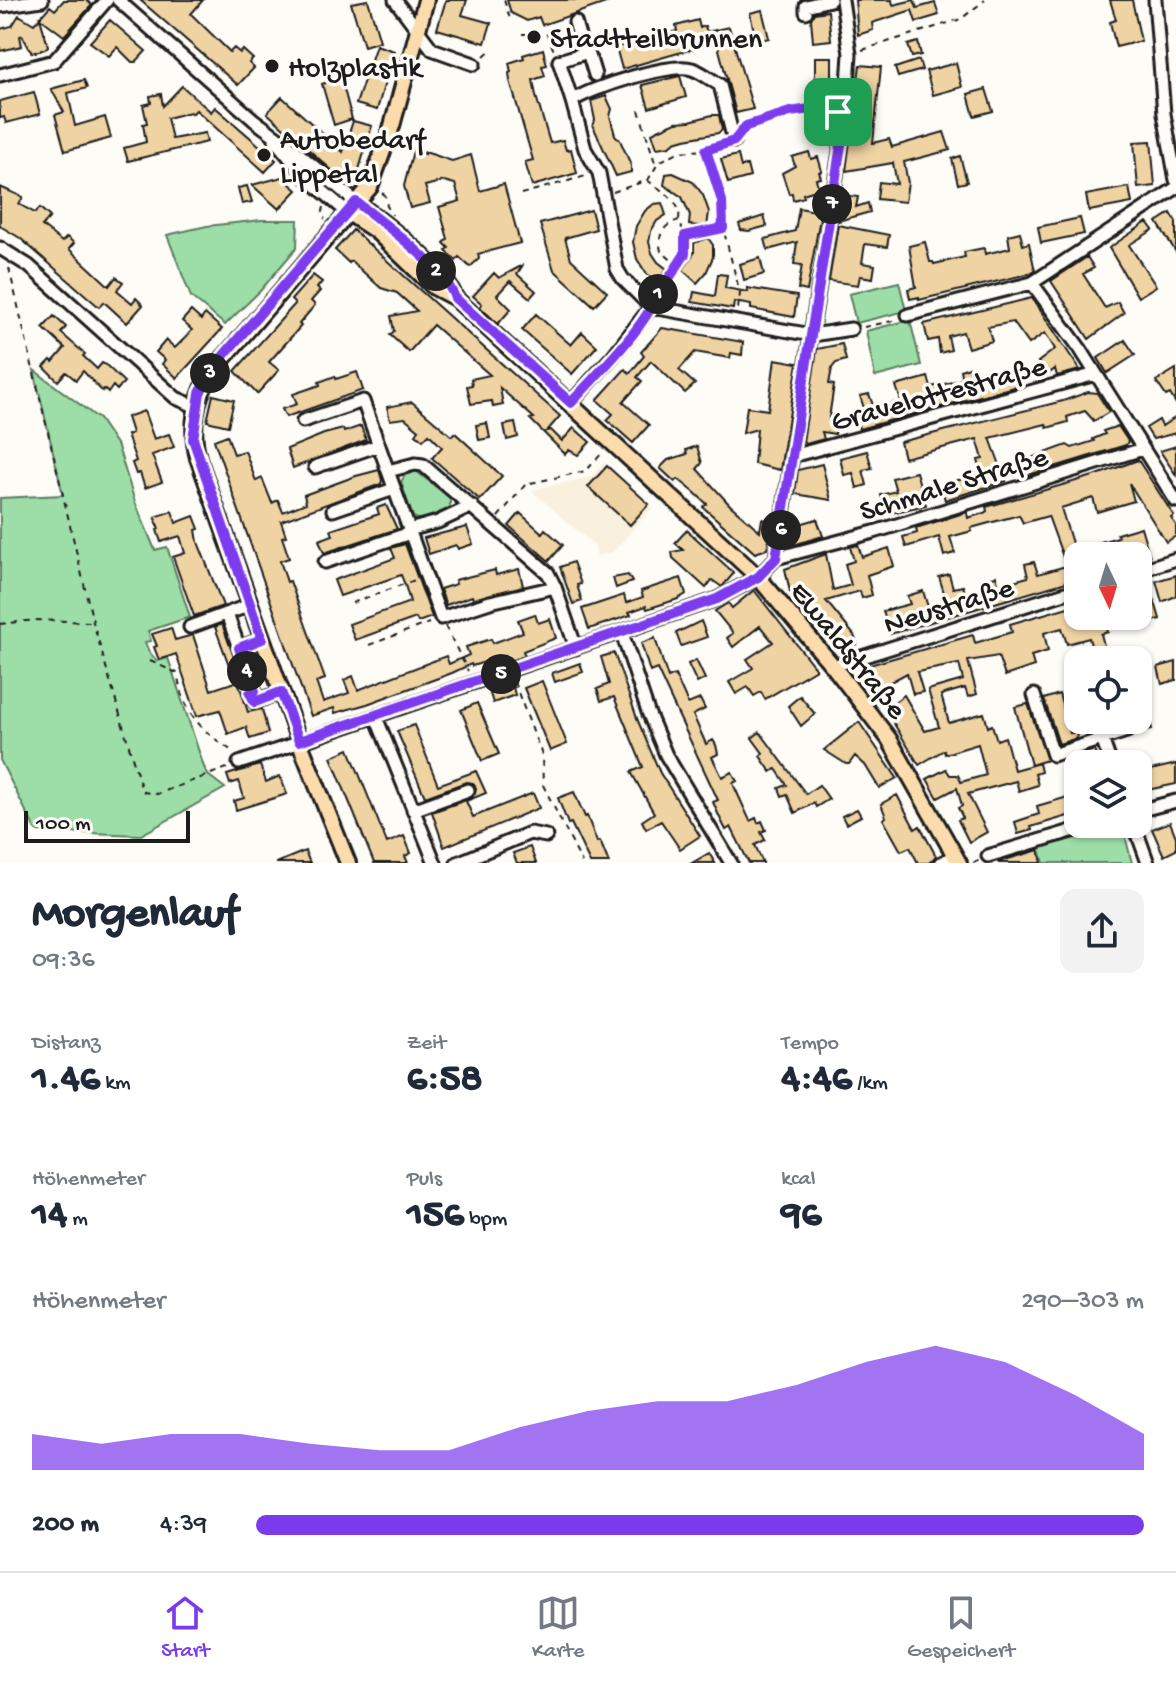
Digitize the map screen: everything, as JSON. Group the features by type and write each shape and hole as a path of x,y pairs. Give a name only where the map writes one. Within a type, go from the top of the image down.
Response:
{"main road":[{"path":"348,863 281,692 193,439 200,393 210,374 370,187 392,126 426,0"},
{"name":"Ewaldstraße","path":"352,207 406,243 450,285 455,298 758,577 889,739 957,859"}],"street":[{"path":"0,6 42,0"},
{"path":"0,75 54,61 107,0"},
{"path":"118,0 270,133 293,149 352,207"},
{"path":"395,0 432,49 474,64"},
{"path":"806,12 806,6 830,0"},
{"path":"245,761 717,599 758,577 776,558 846,113 850,54 842,0"},
{"path":"1155,0 1164,114 1176,180"},
{"path":"575,22 584,53"},
{"path":"595,75 588,52 559,61 585,149 599,173 617,269 651,307 812,335 851,329"},
{"path":"572,101 583,93 656,71 691,68 720,85 734,141"},
{"path":"908,315 1032,283 1176,188"},
{"path":"3,250 29,266 176,398 197,407"},
{"path":"1032,283 1096,374 1176,501"},
{"path":"571,403 651,307"},
{"name":"Gravelottestraße","path":"792,456 1096,374"},
{"path":"303,421 363,401 441,618 490,602 555,587"},
{"path":"315,467 379,445"},
{"name":"Schmale Straße","path":"776,558 874,532 1143,449"},
{"path":"388,471 423,465 548,573 576,648"},
{"path":"333,510 394,489"},
{"path":"325,562 438,522 472,506"},
{"path":"1152,567 1176,559"},
{"name":"Neustraße","path":"833,666 1064,593"},
{"path":"190,627 250,605"},
{"path":"227,614 255,691 250,693 252,699 255,702 281,692"},
{"path":"622,633 666,755 731,863"},
{"path":"239,648 262,639"},
{"path":"1034,695 1053,755 1118,734"},
{"path":"376,717 435,863"},
{"path":"1102,739 1106,750"},
{"path":"413,810 468,790"},
{"path":"1152,807 1176,801"},
{"path":"457,863 530,833 546,836"},
{"path":"988,856 1064,833"},
{"path":"1139,838 1148,863"},
{"path":"941,863 957,859"}],"path":[{"path":"504,0 511,22"},
{"path":"850,54 961,19 985,0"},
{"path":"522,34 547,34 559,61"},
{"path":"474,64 493,48"},
{"path":"603,195 646,180 659,162 678,152 706,150 734,141 746,126 790,112 817,108 846,113"},
{"path":"639,110 656,167"},
{"path":"706,150 722,201 723,228 740,293 736,322"},
{"path":"521,194 599,173"},
{"path":"646,180 673,200 680,211 679,220 685,236 685,254 651,307"},
{"path":"676,264 661,251 659,238 663,229 679,220"},
{"path":"685,236 723,228"},
{"path":"3,250 93,622 144,792 157,794 245,761"},
{"path":"851,329 907,318 908,315"},
{"path":"492,524 526,484 586,471 604,451 609,439"},
{"path":"352,603 425,576"},
{"path":"369,645 441,618 474,683"},
{"path":"0,624 36,620 93,622"},
{"path":"150,661 177,673 189,714 198,726 245,761"},
{"path":"510,671 542,755 543,785 582,863"}],"shaded area":[{"path":"604,463 653,507 613,552 597,556 595,546 531,490 590,477"}],"green space":[{"path":"298,220 297,247 261,290 225,325 191,297 167,235 207,226"},
{"path":"899,282 906,311 856,323 849,294"},
{"path":"910,320 921,365 875,377 866,331"},
{"path":"34,370 99,419 118,447 135,502 155,550 167,547 190,617 148,631 151,641 145,642 157,661 168,658 204,767 208,775 225,788 141,835 36,831 0,760 0,498 63,495"},
{"path":"416,471 450,498 450,508 421,520 413,517 401,482 405,475"},
{"path":"1069,838 1126,838 1132,863 1044,863 1039,846"}],"building":[{"path":"64,0 86,0 92,5 64,36 40,18 48,46 45,49 32,53 22,35 22,46 0,51 0,29 12,26 19,15 34,24 50,6 55,10"},
{"path":"140,0 203,0 191,14 230,52 234,48 240,53 243,50 253,59 249,63 254,68 238,85"},
{"path":"368,0 380,41 364,46 351,3"},
{"path":"446,0 467,0 462,15 491,23 485,43 437,29"},
{"path":"507,0 609,2 542,25 539,17 527,21 511,13"},
{"path":"855,0 892,0 893,5 914,0 917,8 935,3 939,15 916,22 912,10 872,23 873,30 858,35"},
{"path":"1110,0 1132,0 1141,41 1116,47 1110,22 1116,20"},
{"path":"762,10 769,38 756,41 750,13"},
{"path":"828,11 831,40 813,42 811,19 814,13"},
{"path":"110,20 146,51 136,62 132,62 117,47 109,56 90,42"},
{"path":"698,20 700,28 705,26 707,32 729,27 753,109 736,113 717,42 622,69 616,47 677,31 676,26"},
{"path":"918,42 921,55 912,57 908,45"},
{"path":"376,45 394,51 377,110 356,104"},
{"path":"543,49 547,65 542,66 545,76 533,80 536,96 550,143 563,140 566,150 571,149 577,173 532,186 525,162 533,160 510,81 509,63"},
{"path":"815,57 832,57 832,85 815,85"},
{"path":"919,60 922,70 898,77 895,68"},
{"path":"956,63 962,87 933,95 926,71"},
{"path":"860,65 881,67 873,143 889,139 892,147 944,132 950,150 904,162 908,183 905,202 877,199 879,182 897,184 893,163 846,171"},
{"path":"680,76 686,97 649,108 642,85"},
{"path":"341,78 352,119 334,125 322,84"},
{"path":"84,80 87,88 68,93 75,126 105,117 111,138 65,151 55,115 64,112 51,89"},
{"path":"182,86 211,112 215,107 276,160 265,172 196,110 192,114 167,118 172,139 205,133 207,142 128,161 124,148 146,142 143,124 147,123 143,105 151,103 150,96 161,94 163,106"},
{"path":"986,89 993,111 974,116 968,94"},
{"path":"34,92 40,114 6,123 4,117 0,118 0,101"},
{"path":"606,96 612,109 610,116 615,135 631,165 631,172 616,176 593,126 595,120 591,101"},
{"path":"282,97 343,152 353,121 372,126 357,176 351,175 343,180 267,113"},
{"path":"719,115 722,130 718,133 657,148 652,133 676,122"},
{"path":"1151,141 1155,186 1138,188 1134,142"},
{"path":"413,151 452,161 471,155 480,191 504,184 520,243 478,254 479,259 470,267 459,257 456,261 446,251 449,248 444,243 448,239 439,207 460,201 455,184 444,181 425,186 430,203 410,208 404,186"},
{"path":"809,152 811,159 818,157 822,171 819,172 821,178 816,179 819,189 793,200 782,173 795,166 792,157"},
{"path":"738,155 741,167 747,165 750,177 728,183 721,159"},
{"path":"960,156 967,182 958,184 952,159"},
{"path":"673,173 693,182 703,195 709,212 707,227 689,225 690,215 682,197 664,185 666,174"},
{"path":"282,177 297,190 279,209 252,185"},
{"path":"247,186 252,202 242,204 238,188"},
{"path":"0,187 23,197 19,204 35,213 40,208 50,217 42,226 62,242 67,237 74,243 69,249 109,286 116,277 123,282 117,290 132,303 136,298 143,305 127,323 104,302 99,307 20,238 0,226"},
{"path":"1129,187 1132,203 1089,211 1086,195"},
{"path":"842,195 858,197 856,207 868,203 870,212 838,221"},
{"path":"662,203 666,215 657,221 649,242 658,262 667,269 657,282 637,259 633,242 636,226 645,211 654,204"},
{"path":"799,208 821,212 807,291 798,289 802,265 794,264 797,242 768,250 765,239 795,231"},
{"path":"591,210 596,229 565,238 571,259 607,292 594,306 554,270 540,224"},
{"path":"1171,213 1176,222 1176,252 1157,222"},
{"path":"764,216 767,226 741,230 739,224"},
{"path":"1080,218 1084,234 1041,243 1038,227"},
{"path":"1147,222 1153,230 1129,245 1156,286 1138,297 1109,248"},
{"path":"838,225 889,235 887,247 865,244 862,263 875,265 873,278 860,276 858,285 829,281"},
{"path":"353,230 560,416 547,431 551,430 562,441 574,428 590,442 578,455 569,450 565,454 530,419 534,418 500,388 503,405 493,407 492,401 471,404 467,386 472,385 471,379 490,375 433,325 409,352 390,335 394,331 391,316 417,311 397,293 381,288 335,250"},
{"path":"1020,232 1023,245 1029,243 1035,271 1032,273 919,300 919,297 910,299 908,289 916,287 909,246 925,242 930,262 934,264 965,257 964,252 984,248 985,254 1010,248 1008,235"},
{"path":"708,238 713,245 713,257 706,273 697,283 683,270 694,253 694,243"},
{"path":"1087,257 1094,268 1083,274 1105,308 1118,302 1124,313 1089,339 1051,281"},
{"path":"760,258 764,274 744,280 740,264"},
{"path":"523,265 517,274 536,291 530,298 510,281 497,295 511,309 498,324 473,296 494,273 499,278"},
{"path":"718,274 727,275 725,288 748,292 747,288 797,296 794,317 751,309 751,305 734,302 733,309 692,302 694,292 715,296"},
{"path":"313,275 322,282 317,288 320,291 311,301 315,305 269,362 279,370 257,394 235,371 295,304 291,300"},
{"path":"1032,298 1080,370 1057,376 1055,369 1047,375 1038,362 1055,349 1045,333 1029,344 1013,322 988,327 992,341 968,348 963,332 948,336 951,350 940,353 938,339 928,341 924,324"},
{"path":"191,311 201,320 205,314 222,329 177,378 162,364 165,360 156,352 166,340 175,348 187,336 192,330 182,321"},
{"path":"536,314 571,345 582,332 597,346 572,374 522,330"},
{"path":"54,316 66,327 61,333 85,354 83,356 97,369 102,363 106,365 124,382 117,390 113,386 108,393 104,389 102,391 83,371 76,380 66,372 58,381 44,367 65,348 43,328"},
{"path":"662,328 743,342 742,355 731,353 730,358 695,352 679,370 695,384 685,393 651,361 637,377 642,381 623,402 649,425 633,443 607,420 613,414 597,400 625,369 630,373 644,356 641,352"},
{"path":"1125,340 1135,355 1107,373 1098,358"},
{"path":"842,344 846,360 832,368 829,384 834,385 829,418 837,419 835,434 822,432 824,439 806,444 803,442 817,349"},
{"path":"775,359 798,363 780,470 754,464 757,429 743,433 747,407 768,410"},
{"path":"969,367 972,380 1017,369 1021,385 859,429 855,413 865,411 860,396 869,394 874,408 901,401 896,386 928,377 931,387 945,384 962,379 960,370"},
{"path":"1176,369 1176,404 1156,381"},
{"path":"357,372 363,390 286,417 282,409 297,404 293,394 335,376 336,379"},
{"path":"1088,392 1097,393 1109,412 1094,421 1085,411 1067,417 1068,422 1047,428 1046,424 990,438 1006,481 945,500 940,484 968,478 980,468 978,460 983,459 977,439 904,458 900,442"},
{"path":"213,395 234,400 228,426 207,421"},
{"path":"412,402 452,436 455,433 502,476 480,500 432,458 442,447 429,434 423,440 416,434 419,430 405,418 390,420 387,407"},
{"path":"144,411 154,439 169,434 174,447 152,455 162,482 145,488 140,473 136,474 132,463 136,461 127,435 132,433 127,417"},
{"path":"1176,417 1176,433 1153,439 1146,428 1159,420 1162,426"},
{"path":"487,423 490,438 479,440 476,425"},
{"path":"515,423 518,437 507,440 504,425"},
{"path":"361,426 366,440 293,468 287,449 324,434"},
{"path":"1118,426 1128,441 1126,445 1025,476 1020,462 1067,445 1072,448 1094,441 1105,434 1103,431"},
{"path":"227,435 234,454 245,451 256,481 262,478 272,503 278,500 283,512 306,503 304,495 379,470 381,484 281,521 286,536 282,537 289,558 280,561 325,679 316,682 323,702 349,693 344,680 353,676 358,690 446,656 449,664 469,655 466,647 491,639 493,643 523,632 518,620 535,614 538,623 550,619 556,638 523,651 525,656 506,662 504,656 471,664 367,704 335,713 334,708 311,716 214,440"},
{"path":"697,446 702,463 697,469 730,505 760,531 762,519 772,521 767,549 755,553 703,507 707,504 694,492 678,479 675,482 660,468 668,460 687,454 686,450"},
{"path":"1176,446 1176,475 1160,451"},
{"path":"867,451 872,468 863,470 867,485 857,488 853,473 844,475 840,458"},
{"path":"1138,460 1174,516 1171,518 1176,525 1176,536 1166,542 1129,483 1134,501 1097,512 1093,498 1061,508 1072,542 1064,542 1064,560 1048,516 1023,523 1019,515 971,528 972,531 950,537 955,553 944,556 939,537 906,547 903,537 917,533 916,528 967,512 968,518 984,513 986,507"},
{"path":"822,464 831,500 795,494 798,470"},
{"path":"607,466 649,504 630,525 588,487"},
{"path":"916,472 926,505 886,514 881,495 896,491 892,478"},
{"path":"386,505 397,529 324,553 319,540 333,535 331,530 379,514 377,508"},
{"path":"172,511 176,523 194,516 199,529 196,530 198,542 223,606 194,616 173,557 185,553 180,536 161,542 157,530 155,517"},
{"path":"520,513 542,533 545,529 563,545 549,561 509,526"},
{"path":"817,519 823,536 790,546 787,543 789,527"},
{"path":"467,527 473,544 458,549 456,545 429,554 424,538"},
{"path":"1141,527 1146,542 1101,542 1118,537 1117,534"},
{"path":"687,530 734,573 722,587 712,580 706,588 673,558 672,552 683,550 675,543"},
{"path":"405,544 432,617 418,622 416,618 355,640 349,624 410,602 405,585 401,575 340,596 334,580 395,558 391,548"},
{"path":"858,545 862,557 889,548 894,566 867,575 872,595 862,598 860,591 826,601 854,635 857,644 838,650 790,592 785,569 826,554 833,590 851,585 845,564 854,561 850,547"},
{"path":"573,562 581,584 577,585 582,601 573,604 560,567"},
{"path":"1034,562 1038,574 1064,567 1064,583 890,634 883,611 910,604 907,596 923,591 928,607 947,602 939,577 949,574 953,588 963,586 966,595 984,590 980,580 996,576 999,585 1028,577 1025,564"},
{"path":"519,569 523,586 473,599 472,596 446,605 440,589 456,584 455,580 495,570 496,575"},
{"path":"628,575 632,582 616,588 613,578"},
{"path":"1176,575 1176,596 1162,602 1156,581"},
{"path":"681,578 686,594 678,599 647,609 646,606 629,612 631,615 589,629 582,609 624,595 626,603 643,597 641,591"},
{"path":"754,590 816,669 765,699 761,692 754,696 748,687 736,694 729,682 753,668 747,659 773,642 760,626 733,647 727,638 733,633 715,611 728,603 732,608"},
{"path":"1152,600 1160,619 1152,621"},
{"path":"1064,608 1064,630 1108,632 1101,634 1104,646 1091,646 1089,638 1067,644 1062,628 1044,633 1048,651 1031,656 1034,666 1005,676 998,656 968,661 977,694 968,697 965,688 941,695 949,723 984,713 988,727 992,725 997,740 1005,737 1014,770 1039,763 1041,772 1035,774 1038,785 1019,791 1016,781 968,794 987,832 969,842 958,820 963,818 958,808 962,806 957,788 938,798 927,779 946,769 950,775 958,775 961,782 986,775 978,744 945,754 944,750 919,765 885,709 904,695 925,731 939,727 928,690 963,680 959,664 917,672 923,692 913,694 907,673 872,692 856,674 859,668 973,635 975,643 1012,632 1010,624"},
{"path":"701,621 707,637 681,646 676,633"},
{"path":"222,624 240,674 233,676 215,627"},
{"path":"171,628 175,640 193,635 211,690 238,681 248,712 262,709 268,733 250,739 246,727 228,734 220,710 197,716 176,654 159,660 154,647 157,646 152,634"},
{"path":"655,638 668,678 675,675 688,704 700,699 705,709 693,715 706,744 713,740 716,745 718,754 712,757 722,777 732,772 737,781 733,783 750,821 756,818 758,823 762,821 766,830 761,832 765,840 755,845 763,863 749,863 731,827 726,830 719,816 713,802 718,800 657,669 650,672 641,643"},
{"path":"614,653 660,773 700,836 680,849 661,821 646,829 642,821 654,813 631,772 643,767 614,697 601,701 597,689 609,684 601,657"},
{"path":"696,660 705,679 697,683 688,664"},
{"path":"1176,662 1176,680 1162,684 1158,667"},
{"path":"580,663 583,672 555,682 552,673"},
{"path":"542,681 567,744 550,751 524,688"},
{"path":"513,687 515,695 493,703 490,694"},
{"path":"1059,694 1064,712 1064,734 1076,734 1077,738 1059,744 1044,699"},
{"path":"800,696 815,714 801,726 788,706"},
{"path":"477,703 499,754 482,761 461,710"},
{"path":"1028,704 1047,760 1031,765 1015,707"},
{"path":"859,722 897,778 879,788 865,765 855,756 846,764 824,750"},
{"path":"414,725 438,785 476,771 486,793 466,801 473,817 533,793 539,808 444,847 432,812 472,798 476,788 473,783 466,782 425,797 397,731"},
{"path":"760,732 806,794 819,785 829,799 816,807 814,803 795,813 787,794 782,796 779,788 787,785 776,769 771,772 752,738"},
{"path":"349,749 387,843 404,836 411,853 405,856 408,863 374,863 331,757"},
{"path":"1176,764 1176,784 1152,789 1152,770"},
{"path":"260,765 266,782 280,776 287,794 236,810 234,801 244,798 239,781 230,784 227,775"},
{"path":"574,792 609,863 590,863 571,823 568,824 558,798"},
{"path":"897,795 915,829 920,826 936,856 929,863 918,863 910,847 901,851 883,819 886,817 881,804"},
{"path":"1064,798 1064,817 1018,834 1015,822 1039,814 1037,806"},
{"path":"857,809 861,816 846,824 842,816"},
{"path":"1170,822 1176,837 1176,850 1164,856 1152,829"},
{"path":"530,847 536,863 517,863 513,853"},
{"path":"1039,850 1042,863 998,862"},
{"path":"305,851 310,863 276,863"},
{"path":"709,853 715,863 692,863"}],"place":[{"name":"Stadtteilbrunnen","path":"534,37"},
{"name":"Holzplastik","path":"272,66"},
{"name":"Autobedarf Lippetal","path":"264,155"}],"route":[{"path":"817,108 838,112 846,113 776,558 758,577 717,599 622,633 299,741 281,692 255,702 250,693 255,691 239,648 262,639 193,439 200,393 225,354 356,202 406,243 450,285 455,298 571,403 651,307 685,254 685,236 723,228 722,201 706,150 734,141 746,126 790,112 817,108"}]}
